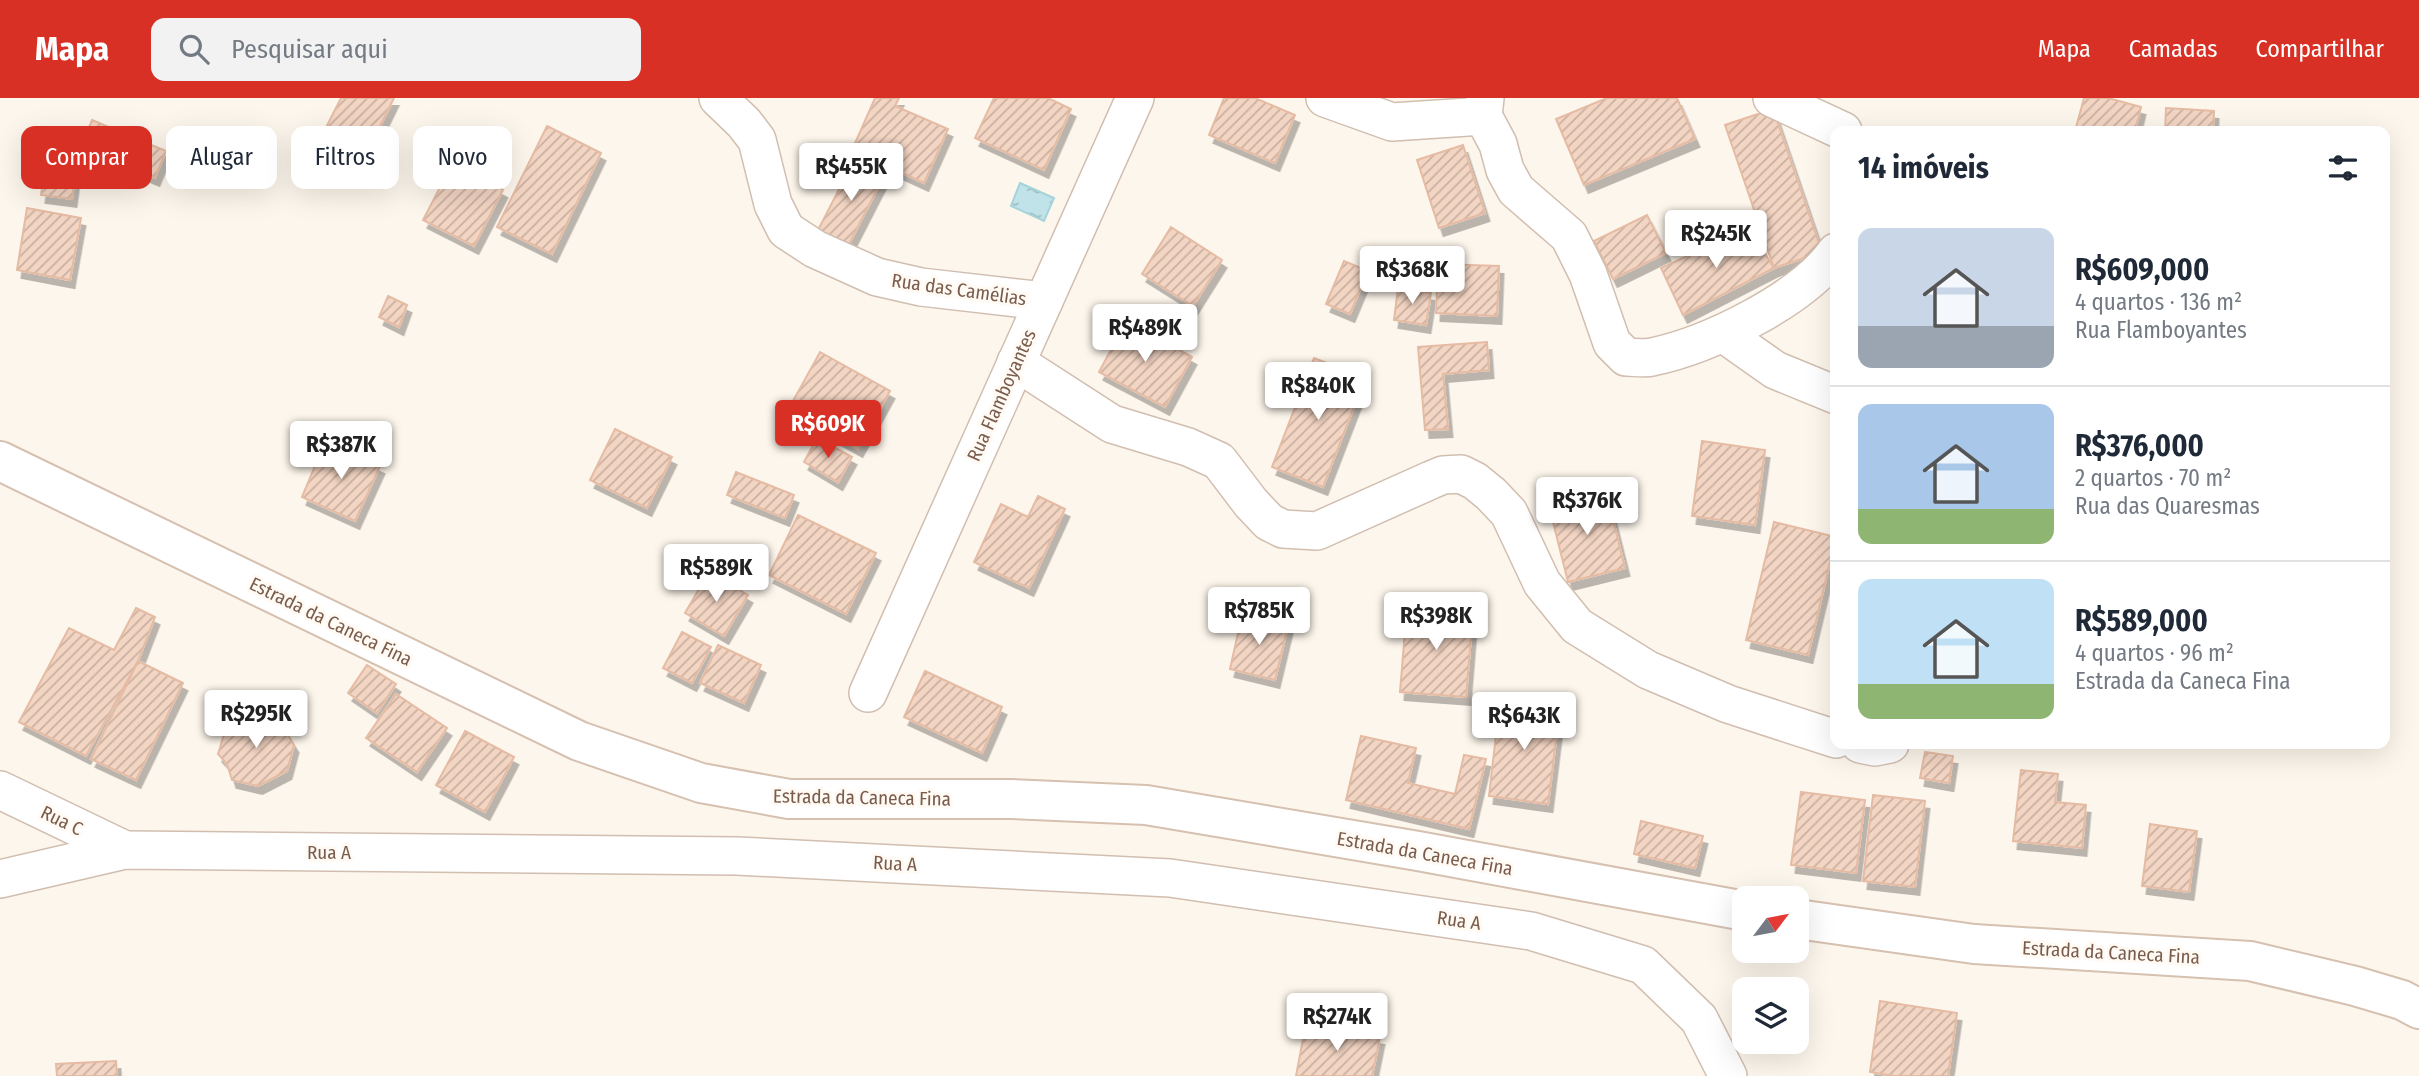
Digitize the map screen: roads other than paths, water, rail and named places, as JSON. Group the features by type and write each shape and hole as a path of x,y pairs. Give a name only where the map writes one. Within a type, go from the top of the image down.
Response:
{"street":[{"name":"Rua das Camélias","path":"718,98 757,140 773,204 786,230 815,249 877,277 920,287 1044,300"},
{"name":"Rua Flamboyantes","path":"868,693 1135,98"},
{"path":"1325,98 1392,122 1484,107 1498,144 1504,170 1516,190 1569,236 1588,274 1612,343 1626,357 1651,358 1724,334 1791,295 1830,258"},
{"path":"1772,98 1832,126"},
{"path":"1724,334 1776,370 1830,392"},
{"path":"1016,362 1112,424 1188,447 1219,461 1251,503 1269,522 1283,529 1317,531 1443,475 1461,474 1475,481 1509,513 1542,583 1577,626 1648,670 1728,704 1830,737"},
{"name":"Estrada da Caneca Fina","path":"0,461 579,741 701,783 789,799 1011,799 1146,805 1419,851 1732,909"},
{"name":"Rua C","path":"0,790 125,850"},
{"name":"Rua A","path":"0,878 125,850 737,856 1170,878 1531,931 1643,965 1699,1018 1728,1076"},
{"name":"Estrada da Caneca Fina","path":"1810,921 1974,944 2250,961 2413,1001"}],"water":[{"path":"1020,183 1054,198 1044,221 1011,206"}]}
